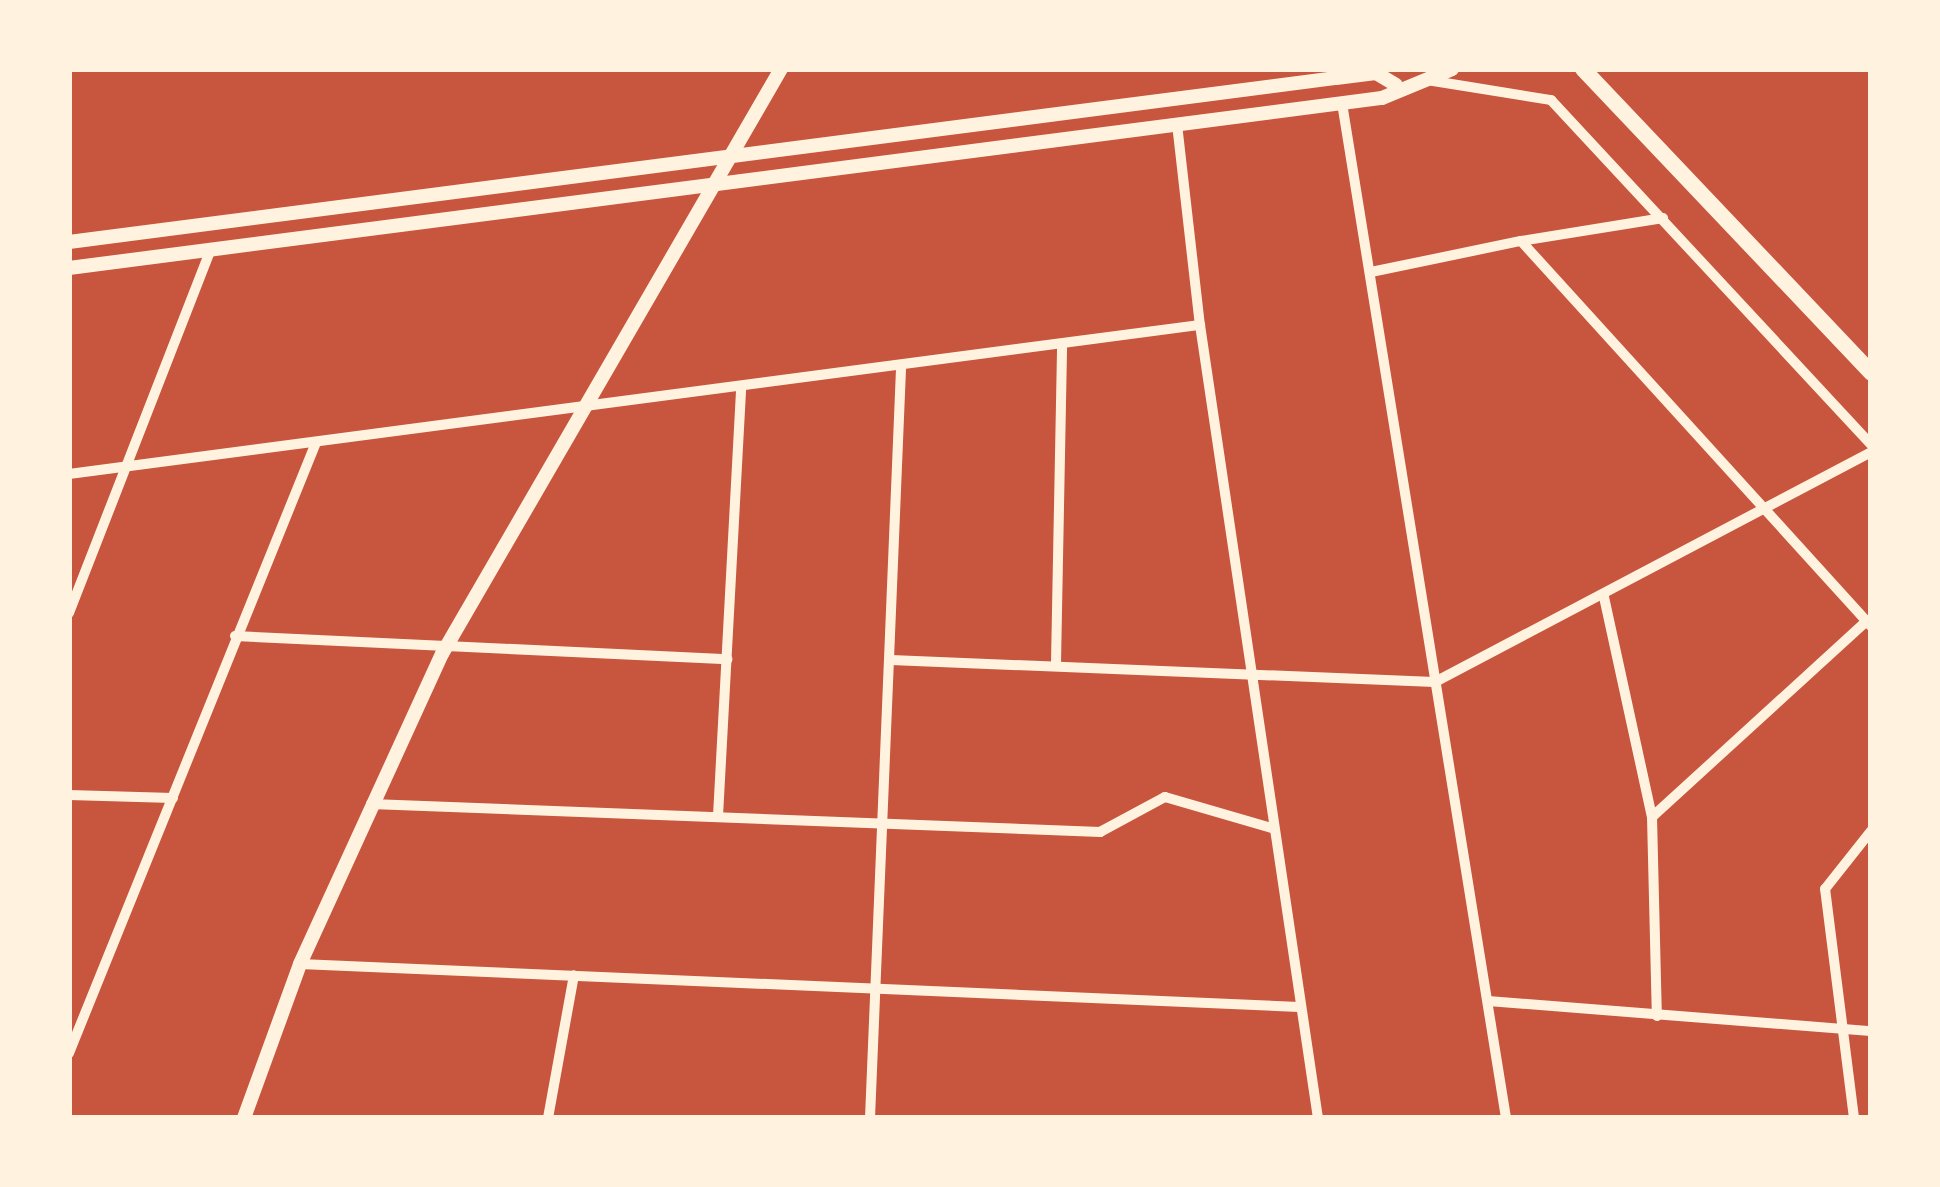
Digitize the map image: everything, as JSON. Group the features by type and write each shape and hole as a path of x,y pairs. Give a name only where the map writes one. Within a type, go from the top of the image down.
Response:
{"main road":[{"path":"1583,69 1871,373"}],"street":[{"path":"244,1118 300,964 442,654 583,408 735,159 781,69"},
{"path":"69,268 1342,103 1452,69"},
{"path":"69,242 1376,73 1396,85"},
{"path":"891,660 1056,663 1255,678 1435,682 1604,597 1871,448 1551,100 1418,79"},
{"path":"1342,103 1507,1118"},
{"path":"1177,124 1200,325 1318,1118"},
{"path":"1371,272 1663,218"},
{"path":"1521,241 1869,624 1652,817"},
{"path":"69,613 130,467 210,251"},
{"path":"69,474 902,369 1200,325"},
{"path":"1056,663 1062,346"},
{"path":"870,1118 902,369"},
{"path":"718,816 741,389"},
{"path":"69,1053 315,445"},
{"path":"1604,597 1652,817 1657,1016"},
{"path":"235,636 442,654 727,659"},
{"path":"69,794 173,798"},
{"path":"370,804 1100,832 1165,797 1272,828"},
{"path":"1854,1118 1839,1031 1825,890 1871,831"},
{"path":"300,964 1299,1007"},
{"path":"548,1118 574,975"},
{"path":"1488,1001 1871,1031"}]}
